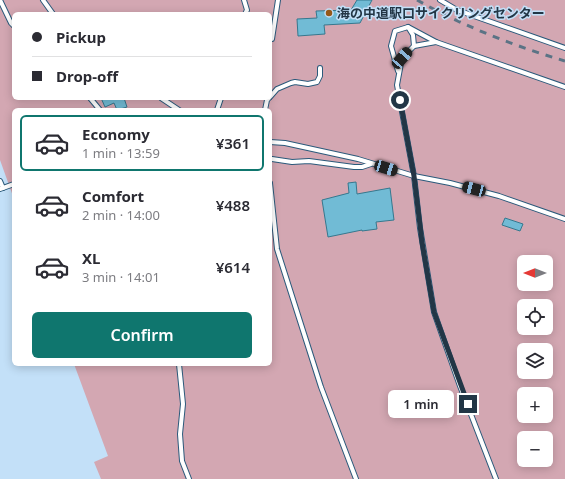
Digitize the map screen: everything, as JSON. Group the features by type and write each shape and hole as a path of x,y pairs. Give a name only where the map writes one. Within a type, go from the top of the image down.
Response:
{"lane":[{"path":"0,0 12,24"},
{"path":"43,0 52,12"},
{"path":"244,0 247,10 246,12"},
{"path":"272,38 278,0"},
{"path":"440,0 457,10 565,48"},
{"path":"408,27 413,35 414,46"},
{"path":"398,72 391,46 394,31 408,27 436,42 565,87"},
{"path":"436,42 414,46 402,58 398,72 397,85 414,176 422,242 434,312 460,386 496,479"},
{"path":"272,94 277,89 291,83 296,82 308,84 317,82 320,76 320,68"},
{"path":"92,100 98,108"},
{"path":"164,100 176,108"},
{"path":"272,142 285,143 372,163 414,176 450,183 499,196 565,219"},
{"path":"272,159 292,162 310,161 354,168 372,163"},
{"path":"0,181 1,189 12,185"},
{"path":"272,202 277,249 321,387 356,479"},
{"path":"179,366 183,404 180,434 182,461 188,479"}],"shaded area":[{"path":"0,0 565,0 565,479 101,479 94,462 108,456 75,366 272,366 272,108 12,108 12,193 0,160"}],"building":[{"path":"357,0 372,0 360,23 324,25 325,34 298,36 297,19 317,18 316,11 351,10"},
{"path":"102,100 125,100 127,107 116,108 114,103 105,107"},
{"path":"356,182 357,194 390,188 394,220 376,222 377,229 362,230 328,237 322,200 349,193 348,183"},
{"path":"505,218 523,224 520,231 502,225"}],"railway":[{"path":"417,0 489,35 565,61"}],"place":[{"name":"海の中道駅口サイクリングセンター","path":"329,13"}],"route":[{"path":"400,100 414,176 422,242 434,312 460,386 468,404"}]}
